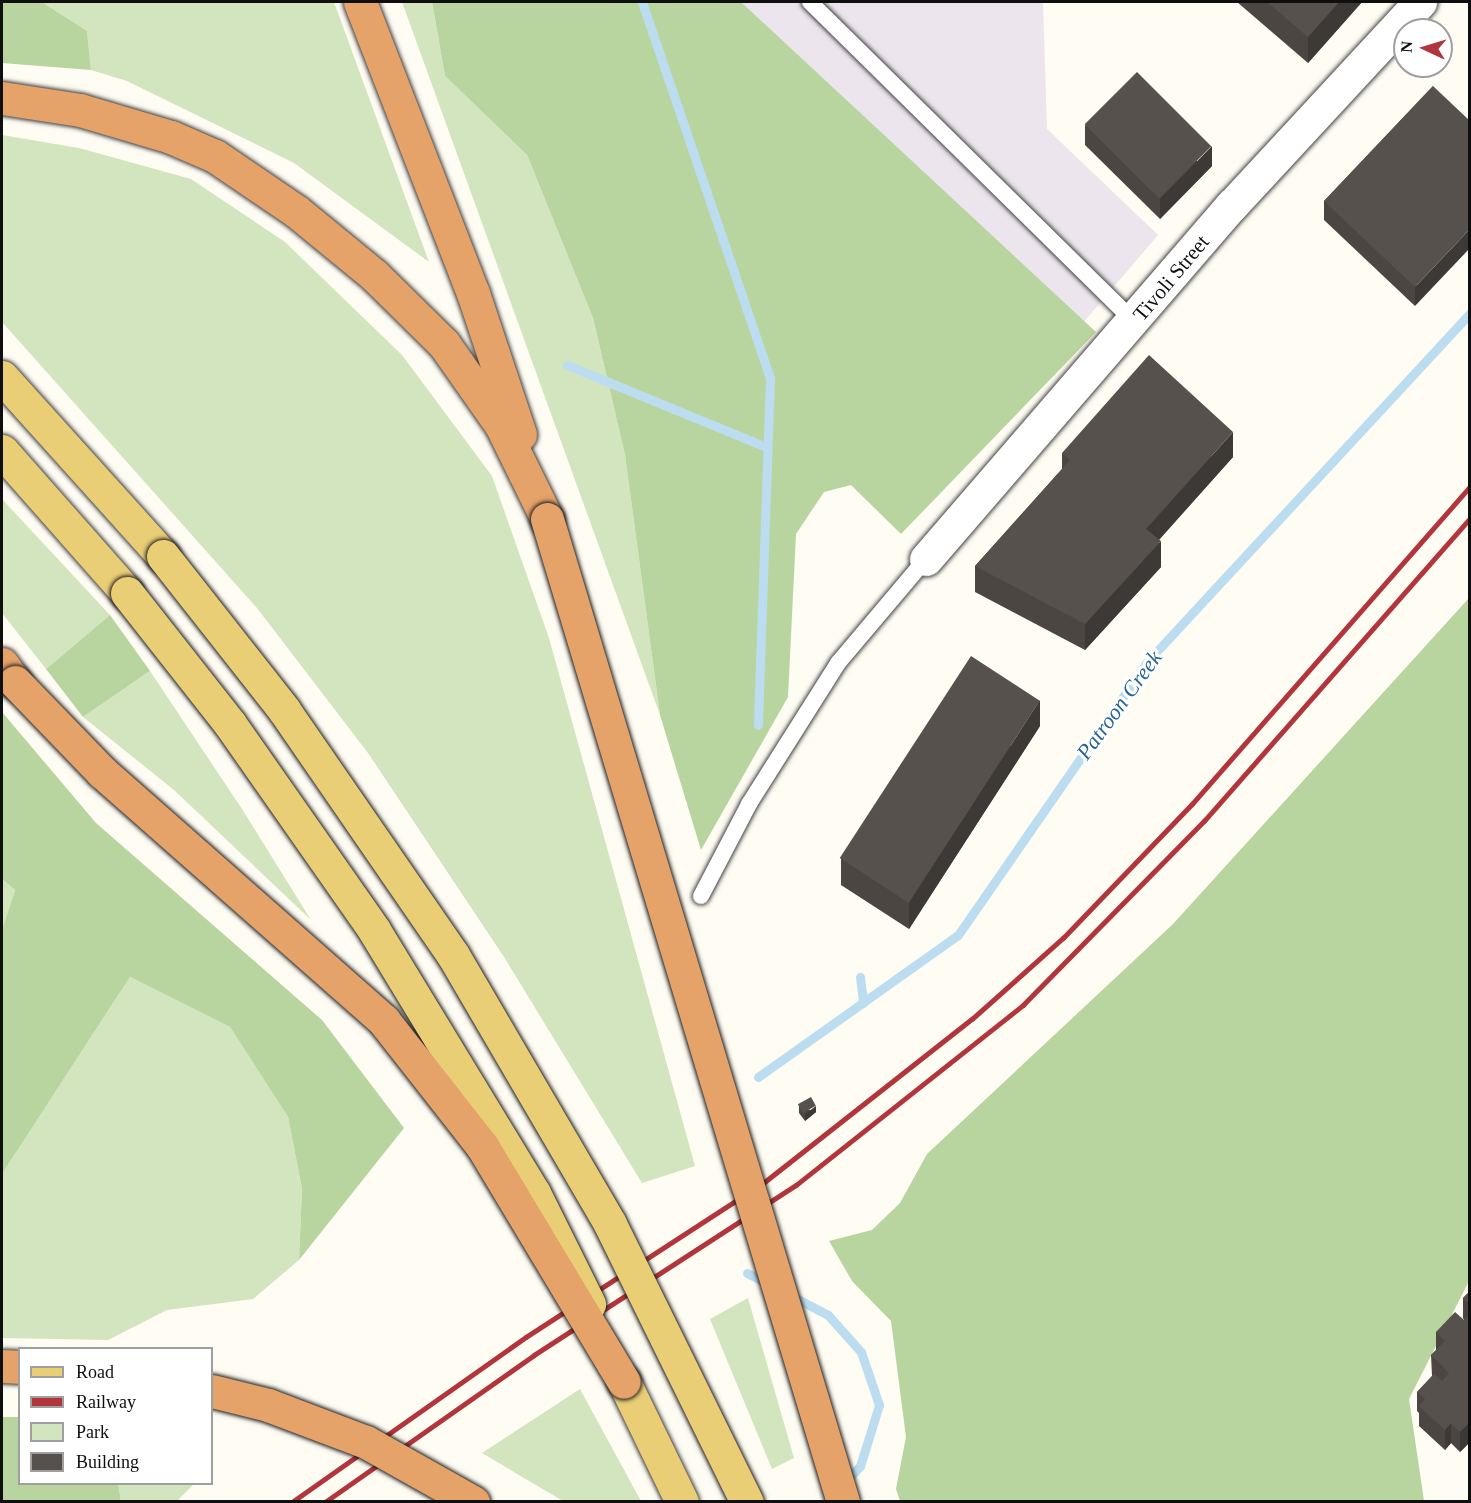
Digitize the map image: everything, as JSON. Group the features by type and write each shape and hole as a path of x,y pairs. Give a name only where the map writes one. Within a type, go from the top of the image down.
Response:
{"highway":[{"path":"360,2 473,293 547,519 843,1502"},
{"path":"2,98 80,110 171,137 254,181 374,275 444,344 501,425 547,519"},
{"path":"8,673 102,772 384,1021 482,1146 624,1382"},
{"path":"2,1366 18,1367"},
{"path":"213,1391 366,1443 473,1502"}],"main road":[{"path":"2,377 163,556 284,710 453,955 626,1254 747,1502"},
{"path":"2,451 127,592 279,791 421,1004 534,1193 682,1502"}],"street":[{"name":"Tivoli Street","path":"927,559 1135,322 1232,205 1420,2"}],"lane":[{"path":"810,2 1135,322"},
{"path":"701,896 749,804 838,663 927,559"}],"shaded area":[{"path":"690,2 1043,2 1047,129 1158,235 950,479"}],"green space":[{"path":"2,2 42,2 87,31 91,70 2,63"},
{"path":"42,2 334,2 429,262 294,163 127,81 91,70 87,31"},
{"path":"402,2 432,2 445,76 527,155 593,318 625,455 660,715"},
{"path":"432,2 741,2 1096,332 901,534 851,485 824,492 796,534 788,697 701,850 660,715 625,455 593,318 527,155 445,76"},
{"path":"2,135 79,148 191,179 285,242 402,355 492,476 549,638 695,1166 642,1183 504,957 368,753 257,608 2,322"},
{"path":"2,499 110,615 46,669 2,613"},
{"path":"1469,598 1469,1281 1409,1399 1424,1501 900,1501 896,1489 906,1437 891,1321 852,1281 829,1241 872,1230 900,1203 927,1154 1173,924"},
{"path":"110,615 150,671 83,717 46,669"},
{"path":"150,671 242,809 311,920 174,790 83,717"},
{"path":"2,712 96,823 322,1020 404,1128 299,1260 302,1189 288,1117 230,1027 130,977 2,1174 2,930 15,890 2,879"},
{"path":"2,879 15,890 2,930"},
{"path":"130,977 230,1027 288,1117 302,1189 299,1260 253,1299 167,1310 108,1340 2,1338 2,1174"},
{"path":"748,1298 794,1458 772,1469 710,1319"},
{"path":"580,1389 641,1501 563,1501 482,1453"},
{"path":"2,1417 18,1417 18,1485 118,1485 121,1501 2,1501"},
{"path":"118,1485 193,1485 176,1502 121,1501"}],"building":[{"path":"1267,2 1339,2 1308,37"},
{"path":"1137,72 1211,146 1159,199 1085,124"},
{"path":"1433,86 1470,121 1470,229 1415,287 1324,201"},
{"path":"1149,355 1233,432 1146,529 1161,541 1085,624 975,566 1070,460 1062,453"},
{"path":"971,656 1040,701 909,903 840,858"},
{"path":"811,1097 816,1106 803,1113 798,1104"},
{"path":"1470,1291 1470,1305 1463,1298"},
{"path":"1455,1312 1464,1320 1470,1314 1470,1404 1468,1405 1470,1406 1470,1422 1460,1432 1451,1423 1445,1430 1419,1406 1425,1399 1417,1392 1434,1374 1442,1381 1449,1373 1431,1355 1445,1341 1436,1332"}],"waterway":[{"path":"642,2 770,378 758,725"},
{"name":"Patroon Creek","path":"758,1077 958,935 1146,663 1470,313"},
{"path":"567,365 766,447"},
{"path":"860,977 863,1003"},
{"name":"Patroon Creek","path":"747,1273 767,1283"},
{"name":"Patroon Creek","path":"790,1295 828,1315 861,1352 879,1405 860,1466 844,1483"}],"railway":[{"path":"292,1502 526,1337 762,1184 972,1019 1063,938 1192,804 1470,486"},
{"path":"325,1502 534,1355 796,1185 1023,1005 1204,821 1470,518"}]}
